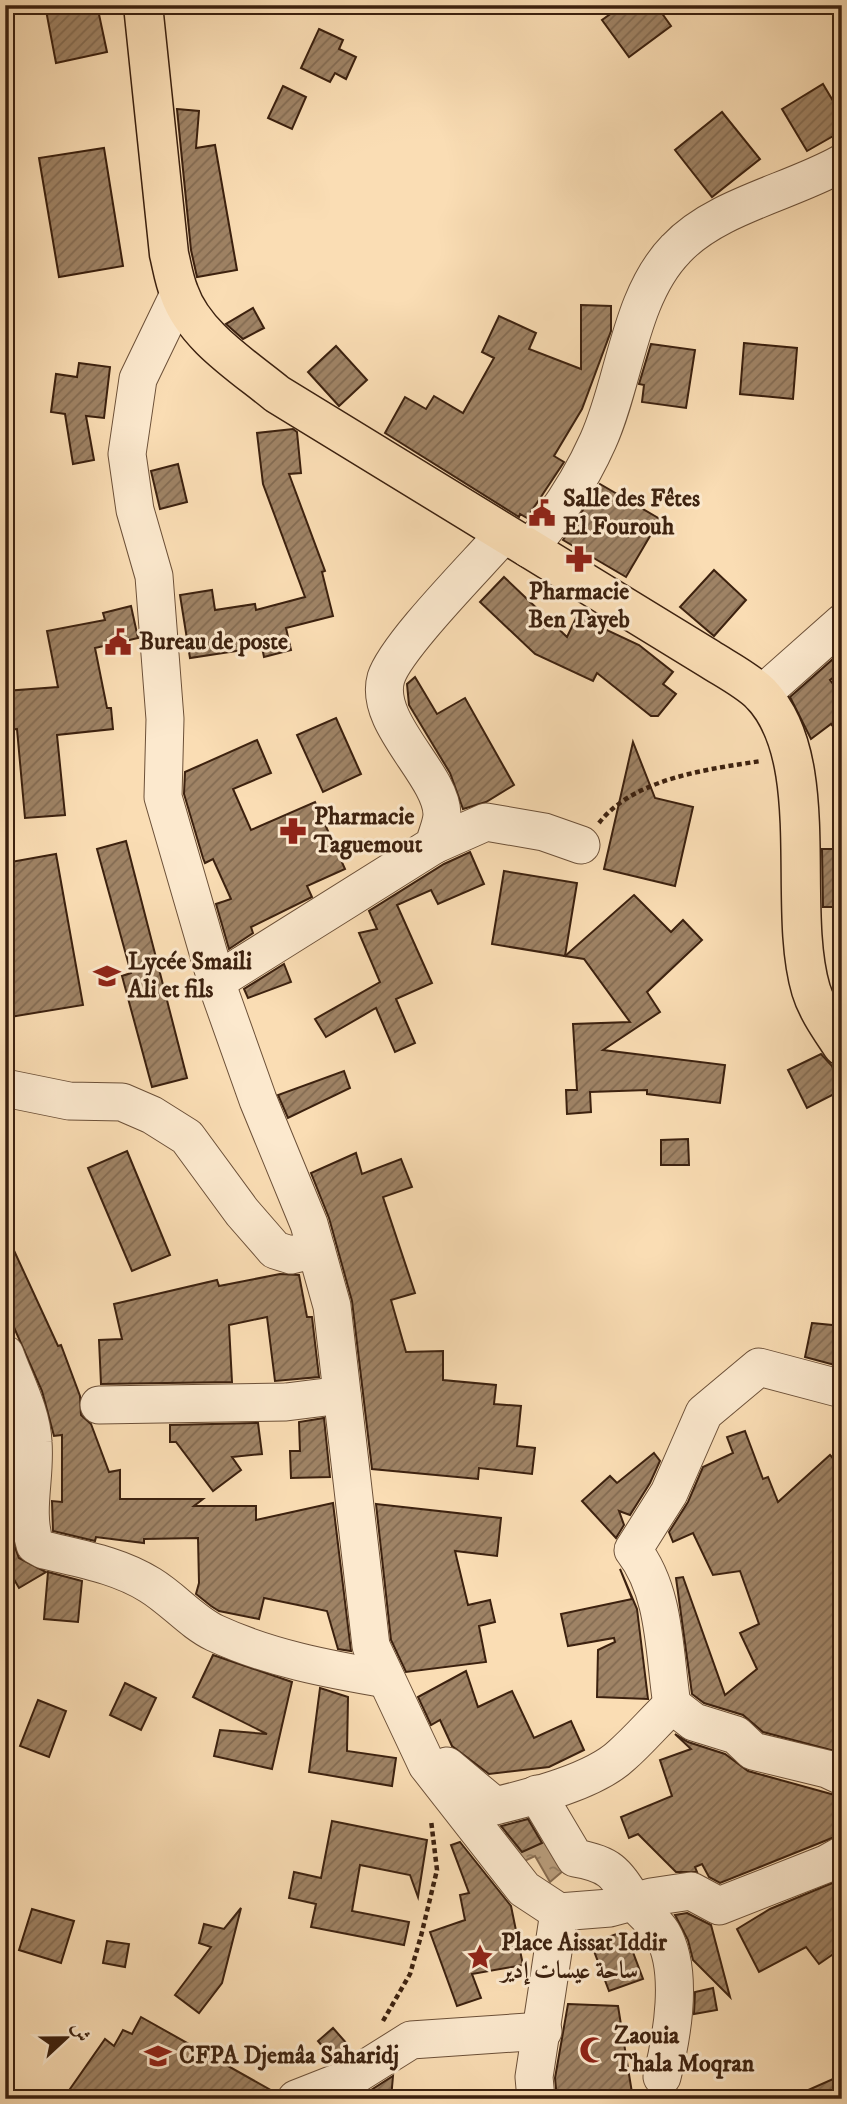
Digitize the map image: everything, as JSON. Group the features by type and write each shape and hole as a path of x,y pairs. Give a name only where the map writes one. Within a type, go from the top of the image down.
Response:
{"main road":[{"path":"142,5 169,254 179,294 215,344 277,394 708,658 761,695 776,718 790,757 799,803 800,912 811,990 842,1046"}],"street":[{"path":"434,845 442,814 432,785 405,745 388,707 386,680 400,654 517,541 553,520 598,440 649,286 676,248 714,221 842,163"},
{"path":"179,294 138,379 127,454 135,510 154,576 165,719 163,797 217,981 258,1100 309,1224 332,1306 370,1646 427,1765 524,1889 558,1912 610,1908 691,1891 719,1906 834,1860"},
{"path":"761,695 842,623"},
{"path":"217,981 434,845 486,822 544,832 581,845"},
{"path":"5,1088 69,1101 122,1102 152,1115 187,1137 242,1212 275,1250 291,1255 316,1249"},
{"path":"5,1354 23,1400 33,1441 29,1525 35,1545 44,1550 126,1571 152,1586 212,1631 255,1650 386,1679"},
{"path":"842,1389 759,1367 704,1413 669,1493 633,1550 645,1565 661,1612 673,1705 694,1722 736,1735 752,1751 827,1769 842,1776"},
{"path":"99,1405 286,1402 342,1395"},
{"path":"414,1739 495,1806 593,1774 621,1756 673,1705"},
{"path":"541,1793 575,1858 599,1862 621,1878 634,1902 662,1933 672,1965 675,2002 662,2077"},
{"path":"536,2099 534,2077 543,2031 558,1912"},
{"path":"296,2099 352,2077 411,2040 543,2031"}],"path":[{"path":"581,845 607,813 643,791 695,773 790,757"},
{"path":"378,2031 410,1974 421,1936 437,1870 430,1818"}],"water":[{"path":"538,1814 571,1864 550,1882 535,1856 520,1863 500,1838"}],"building":[{"path":"45,5 97,5 107,52 56,63"},
{"path":"623,5 656,5 671,26 629,57 602,20"},
{"path":"319,29 343,40 339,49 356,57 346,79 335,73 330,82 301,68"},
{"path":"823,84 842,116 842,131 807,151 782,109"},
{"path":"283,86 306,97 292,129 268,118"},
{"path":"177,109 199,111 196,148 215,145 237,270 197,277 191,250"},
{"path":"722,112 760,159 712,197 675,150"},
{"path":"104,148 123,266 59,277 39,158"},
{"path":"581,305 611,306 611,331 582,409 554,456 564,462 527,518 520,514 519,517 385,433 405,397 426,409 434,396 463,413 494,358 482,352 499,316 536,333 529,349 581,369"},
{"path":"253,308 264,328 243,339 226,324"},
{"path":"744,343 797,348 793,399 740,394"},
{"path":"651,344 695,350 686,408 642,402 644,385 639,384"},
{"path":"336,346 367,380 339,406 308,372"},
{"path":"79,363 110,367 104,418 86,416 94,460 73,464 65,414 51,412 56,374 77,377"},
{"path":"293,429 297,432 301,473 289,474 325,571 322,572 333,616 286,628 291,650 264,657 262,647 190,658 180,595 212,590 215,610 255,604 256,610 305,597 263,484 257,433"},
{"path":"178,464 187,502 160,509 151,471"},
{"path":"600,484 660,519 626,577 563,540"},
{"path":"714,570 746,600 714,636 680,607"},
{"path":"504,577 567,637 577,616 639,645 673,672 663,684 676,694 658,716 651,716 597,673 593,681 535,654 480,602"},
{"path":"131,606 138,638 95,648 107,708 111,708 113,729 57,735 65,815 25,818 17,729 5,730 5,691 58,687 47,631 105,620 103,613"},
{"path":"842,651 842,671 830,680 842,696 842,738 831,724 811,739 790,697"},
{"path":"415,677 437,714 465,698 514,785 486,802 463,809 450,773 409,705 407,684"},
{"path":"336,718 361,774 323,792 297,735"},
{"name":"Pharmacie Taguemout","path":"257,740 271,773 233,789 251,830 315,802 345,869 307,886 312,897 251,927 253,933 229,949 216,904 231,899 213,859 205,863 203,858 184,794 185,772"},
{"path":"633,742 655,798 693,807 675,886 604,869"},
{"path":"126,841 187,1078 152,1087 122,976 131,973 97,849"},
{"path":"822,849 842,849 842,907 823,907"},
{"path":"470,852 484,884 438,904 431,890 397,905 432,983 396,999 415,1043 395,1052 376,1008 326,1037 315,1019 380,982 359,933 377,929 369,911 444,864"},
{"path":"56,854 83,1005 10,1017 5,992 5,863"},
{"path":"504,871 577,883 565,956 492,944"},
{"path":"634,895 671,932 683,920 702,940 647,992 660,1012 603,1050 725,1065 720,1103 647,1094 647,1090 590,1092 591,1112 567,1114 566,1090 577,1090 573,1024 630,1022 584,959 565,956"},
{"path":"284,964 291,982 248,998 244,989"},
{"path":"821,1054 832,1066 842,1090 807,1108 788,1070"},
{"path":"344,1071 350,1088 288,1118 278,1095"},
{"path":"688,1139 689,1165 661,1165 661,1140"},
{"path":"127,1151 170,1255 132,1271 88,1168"},
{"path":"356,1153 362,1174 401,1159 412,1187 383,1197 415,1293 391,1300 406,1352 443,1351 443,1380 496,1385 494,1404 521,1406 517,1446 535,1448 532,1474 479,1468 478,1479 372,1469 352,1301 329,1218 311,1173"},
{"path":"5,1231 58,1346 61,1345 80,1396 81,1415 91,1424 109,1472 120,1470 120,1499 203,1499 194,1506 256,1506 256,1520 333,1503 351,1651 338,1649 327,1611 264,1598 259,1619 219,1611 211,1606 196,1594 199,1583 198,1538 144,1539 144,1543 96,1537 95,1541 53,1531 52,1501 62,1502 62,1435 54,1436 42,1391 5,1307"},
{"path":"280,1274 299,1275 307,1317 312,1317 319,1377 275,1381 267,1317 229,1325 232,1382 101,1384 99,1340 122,1339 114,1304 217,1280 219,1286"},
{"path":"812,1323 842,1326 842,1367 805,1357"},
{"path":"324,1418 330,1477 291,1478 290,1451 300,1451 299,1422"},
{"path":"258,1423 262,1454 232,1457 241,1470 213,1491 176,1442 170,1442 170,1425"},
{"path":"745,1431 763,1479 768,1477 778,1502 830,1455 842,1468 842,1753 763,1732 743,1715 704,1703 692,1694 676,1578 683,1577 725,1695 757,1669 740,1633 759,1624 740,1571 713,1575 693,1533 673,1542 669,1532 688,1502 703,1467 733,1453 727,1437"},
{"path":"654,1453 660,1461 630,1515 619,1511 624,1525 616,1538 582,1501 610,1476 617,1483"},
{"path":"376,1504 501,1518 497,1556 455,1551 468,1605 490,1600 495,1622 479,1626 486,1662 406,1672 391,1640"},
{"path":"12,1539 19,1558 46,1572 19,1588 5,1564 5,1542"},
{"path":"620,1569 637,1609 648,1699 597,1697 598,1650 615,1642 614,1638 568,1646 561,1614 632,1599"},
{"path":"48,1572 82,1581 78,1622 44,1619"},
{"path":"213,1655 292,1682 272,1769 214,1756 220,1730 267,1734 193,1697"},
{"path":"466,1671 478,1707 512,1691 534,1738 571,1721 584,1750 549,1767 489,1774 452,1746 440,1720 431,1725 418,1697"},
{"path":"125,1683 156,1698 141,1730 110,1715"},
{"path":"320,1688 348,1697 347,1751 396,1758 392,1786 309,1772"},
{"path":"38,1700 66,1711 49,1757 20,1746"},
{"path":"675,1734 688,1742 725,1754 748,1771 842,1797 842,1834 720,1883 709,1877 702,1864 695,1867 697,1872 676,1872 638,1834 629,1838 621,1817 672,1796 660,1760 691,1749"},
{"path":"528,1819 542,1843 522,1852 501,1826"},
{"path":"332,1821 427,1840 418,1897 410,1875 360,1865 352,1911 409,1922 404,1945 311,1927 316,1904 289,1898 294,1872 321,1878"},
{"path":"460,1842 511,1906 523,1965 472,1974 481,1998 457,2006 430,1932 465,1920 460,1895 469,1893 451,1845"},
{"path":"842,1879 842,1948 819,1964 806,1947 759,1972 737,1929 770,1909"},
{"path":"241,1908 222,1983 199,2013 175,1995 211,1947 199,1943 204,1924 224,1929"},
{"path":"32,1909 74,1921 61,1963 19,1950"},
{"path":"687,1913 711,1925 730,1997 693,1960 688,1940 675,1915"},
{"path":"625,1931 643,1979 609,1991 591,1943"},
{"path":"107,1941 129,1944 125,1967 103,1963"},
{"path":"713,1988 717,2010 694,2014 695,1992"},
{"name":"Zaouia Thala Moqran","path":"568,2004 618,2006 633,2099 557,2099 555,2078"},
{"name":"CFPA Djemâa Saharidj","path":"141,2017 276,2093 275,2099 63,2099 105,2039 114,2046 123,2030 132,2034"},
{"path":"333,2028 348,2045 333,2059 318,2041"},
{"path":"842,2075 842,2099 788,2099"},
{"path":"393,2076 391,2099 368,2099 368,2092"}],"place":[{"name":"Salle des Fêtes El Fourouh","path":"542,513"},
{"name":"Pharmacie Ben Tayeb","path":"579,559"},
{"name":"Bureau de poste","path":"118,642"},
{"name":"Pharmacie Taguemout","path":"293,831"},
{"name":"Lycée Smaili Ali et fils","path":"107,976"},
{"name":"Place Aissat Iddir ساحة عيسات إدير","path":"480,1957"},
{"name":"Zaouia Thala Moqran","path":"593,2050"},
{"name":"CFPA Djemâa Saharidj","path":"158,2056"}]}
